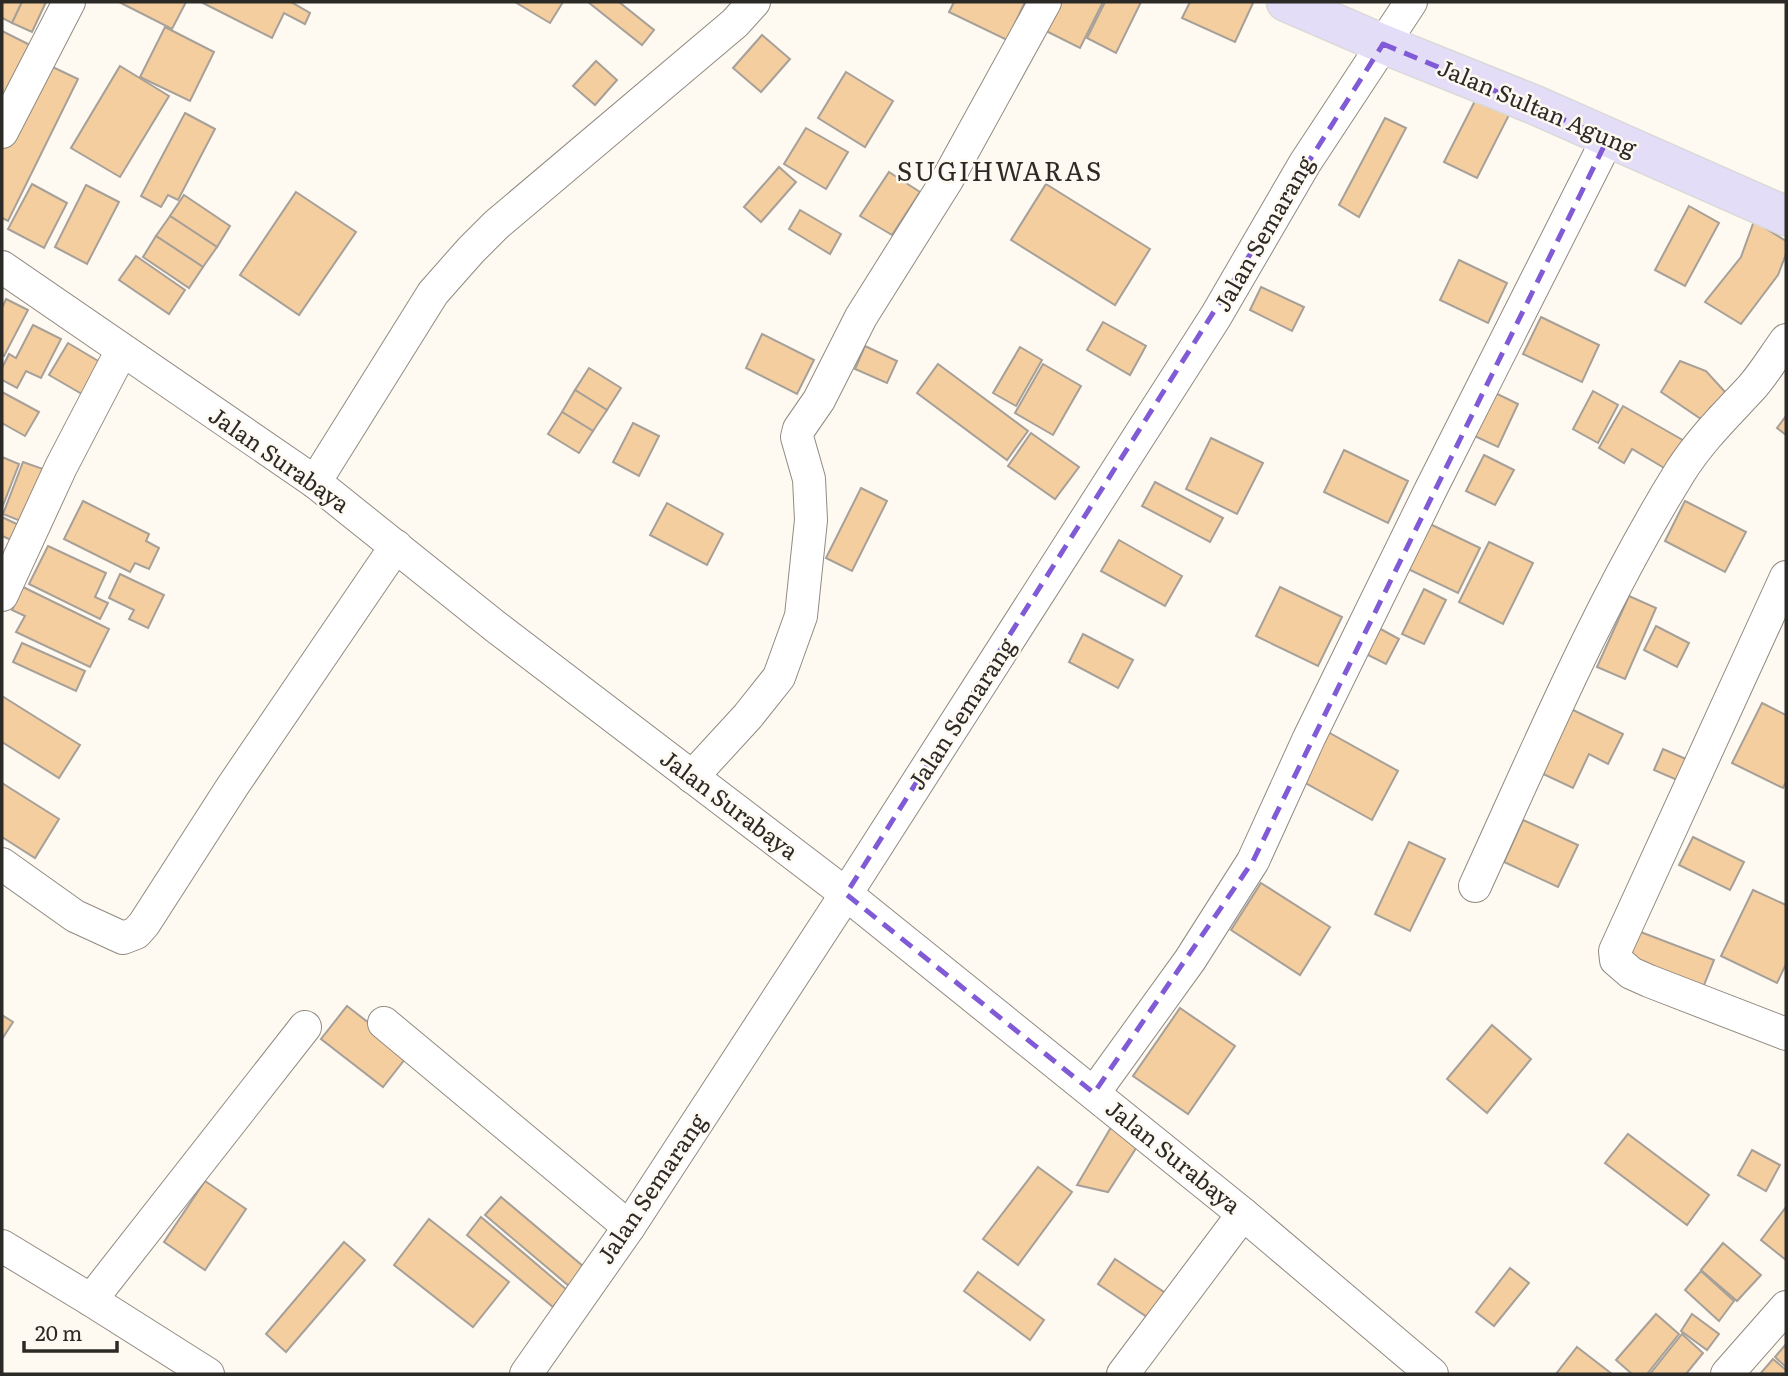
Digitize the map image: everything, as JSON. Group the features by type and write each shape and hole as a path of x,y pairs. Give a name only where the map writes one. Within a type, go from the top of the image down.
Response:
{"main road":[{"name":"Jalan Sultan Agung","path":"1286,2 1535,106 1786,216"}],"street":[{"path":"2,132 69,2"},
{"path":"315,482 433,293 471,250 496,225 735,23 754,2"},
{"path":"692,777 748,716 779,677 801,616 811,520 809,479 797,437 799,429 820,400 861,317 947,180 1045,2"},
{"name":"Jalan Semarang","path":"526,1374 629,1227 846,894 1216,316 1306,163 1411,2"},
{"path":"1094,1093 1190,960 1253,861 1309,738 1431,489 1608,138"},
{"name":"Jalan Surabaya","path":"2,267 315,482 496,627 846,894 1243,1214 1433,1374"},
{"path":"1475,886 1585,644 1660,506 1698,447 1754,384 1786,340"},
{"path":"2,595 61,467 122,350"},
{"path":"2,864 75,916 123,937 136,933 396,545"},
{"path":"1786,577 1615,951 1616,960 1631,973 1786,1034"},
{"path":"384,1023 629,1227"},
{"path":"91,1300 305,1027"},
{"path":"1123,1374 1243,1214"},
{"path":"2,1246 208,1374"},
{"path":"1727,1374 1786,1307"}],"highlighted area":[{"path":"1383,44 1608,138 1253,861 1094,1093 846,894"}],"building":[{"path":"2,2 22,2 12,23 2,18"},
{"path":"22,2 46,2 32,32 12,23"},
{"path":"119,2 186,2 172,29"},
{"path":"201,2 291,2 310,13 305,24 284,13 272,38"},
{"path":"515,2 563,2 550,23"},
{"path":"588,2 619,2 654,30 642,45"},
{"path":"954,2 1025,2 1007,40 949,12"},
{"path":"1061,2 1103,2 1080,48 1046,31"},
{"path":"1105,2 1141,2 1116,53 1087,38"},
{"path":"1190,2 1253,3 1235,42 1182,18"},
{"path":"165,27 214,52 190,101 140,77"},
{"path":"2,31 30,45 2,101"},
{"path":"762,35 790,59 761,92 733,68"},
{"path":"40,61 78,79 8,221 2,218 2,139"},
{"path":"596,61 617,80 595,105 573,86"},
{"path":"120,66 169,96 120,177 71,148"},
{"path":"846,72 893,101 865,147 818,118"},
{"path":"1479,93 1511,111 1477,178 1444,162"},
{"path":"185,113 215,129 178,200 168,195 161,207 141,196"},
{"path":"1385,118 1406,128 1359,217 1339,205"},
{"path":"806,128 848,152 826,189 784,164"},
{"path":"779,167 796,182 761,222 744,207"},
{"path":"889,172 920,192 892,235 860,216"},
{"path":"32,184 67,203 44,248 8,229"},
{"path":"1046,184 1150,249 1115,305 1011,240"},
{"path":"86,185 119,202 87,264 55,247"},
{"path":"296,192 356,232 299,315 240,275"},
{"path":"184,195 230,226 217,247 170,216"},
{"path":"1689,206 1719,223 1685,286 1655,270"},
{"path":"800,210 841,234 830,254 789,229"},
{"path":"170,216 217,247 203,267 156,236"},
{"path":"1754,221 1786,241 1786,254 1778,275 1741,324 1705,302 1741,257"},
{"path":"156,236 203,267 189,288 143,257"},
{"path":"136,256 185,290 169,314 119,280"},
{"path":"1459,260 1507,283 1488,323 1440,300"},
{"path":"1261,287 1304,307 1292,331 1250,310"},
{"path":"6,299 28,310 4,356 2,308"},
{"path":"1541,317 1599,345 1582,382 1523,354"},
{"path":"1103,322 1146,346 1130,375 1087,350"},
{"path":"33,325 61,339 41,378 26,371 17,388 2,380 2,368 9,354 16,358"},
{"path":"762,334 814,360 797,394 746,368"},
{"path":"68,343 105,365 87,397 49,375"},
{"path":"865,346 897,361 887,383 855,369"},
{"path":"1020,347 1042,360 1016,406 993,393"},
{"path":"1680,361 1706,371 1726,393 1710,408 1717,415 1710,425 1661,392"},
{"path":"938,364 1028,431 1007,460 917,393"},
{"path":"1043,364 1081,386 1053,435 1015,413"},
{"path":"589,368 621,388 607,410 575,390"},
{"path":"1485,388 1518,404 1498,447 1464,431"},
{"path":"575,390 607,410 593,431 562,412"},
{"path":"1593,391 1618,405 1598,443 1573,429"},
{"path":"2,392 39,412 25,436 2,423"},
{"path":"1623,406 1688,443 1671,472 1632,449 1624,463 1599,448"},
{"path":"562,412 593,431 579,453 548,434"},
{"path":"1786,416 1786,435 1777,428"},
{"path":"633,423 659,436 639,476 613,462"},
{"path":"1031,433 1079,467 1055,499 1008,466"},
{"path":"1211,438 1263,463 1237,514 1186,489"},
{"path":"1344,450 1408,481 1388,523 1324,492"},
{"path":"1484,455 1514,470 1495,505 1466,491"},
{"path":"2,457 19,464 2,508"},
{"path":"23,462 43,469 23,522 3,514"},
{"path":"1155,482 1223,518 1210,542 1142,506"},
{"path":"861,488 887,501 852,571 826,558"},
{"path":"83,501 149,534 146,541 159,548 149,569 135,563 130,572 64,539"},
{"path":"1685,501 1746,532 1725,572 1665,541"},
{"path":"667,503 723,534 707,565 650,535"},
{"path":"2,517 23,527 16,542 2,536"},
{"path":"1428,523 1480,548 1458,593 1406,568"},
{"path":"1119,540 1182,576 1165,606 1101,571"},
{"path":"1489,542 1533,563 1503,624 1459,602"},
{"path":"48,546 106,573 95,597 108,603 100,619 29,584"},
{"path":"120,574 164,595 148,628 129,619 134,610 109,598"},
{"path":"23,587 109,629 90,667 16,632 25,616 12,610"},
{"path":"1280,587 1342,617 1318,666 1256,636"},
{"path":"1424,589 1446,600 1424,644 1402,634"},
{"path":"1629,596 1656,608 1625,679 1597,667"},
{"path":"1375,626 1399,639 1386,664 1362,652"},
{"path":"1656,626 1689,643 1677,667 1644,650"},
{"path":"1083,634 1133,660 1118,688 1069,662"},
{"path":"22,643 85,671 76,691 13,662"},
{"path":"2,696 80,745 59,778 2,742"},
{"path":"1762,703 1786,715 1786,782 1783,788 1732,763"},
{"path":"1571,709 1623,734 1608,764 1589,754 1573,788 1541,773"},
{"path":"1328,732 1398,771 1372,820 1302,781"},
{"path":"1663,749 1693,762 1684,783 1654,770"},
{"path":"2,783 59,819 35,858 2,837"},
{"path":"1523,820 1578,845 1558,887 1504,862"},
{"path":"1693,837 1744,862 1730,890 1679,865"},
{"path":"1409,842 1445,859 1410,931 1375,914"},
{"path":"1261,883 1330,927 1300,975 1231,930"},
{"path":"1753,890 1786,905 1786,964 1777,983 1721,956"},
{"path":"1638,931 1714,960 1702,990 1627,961"},
{"path":"347,1006 409,1054 383,1087 321,1039"},
{"path":"1180,1008 1235,1046 1188,1114 1133,1076"},
{"path":"2,1015 13,1022 2,1039"},
{"path":"1492,1025 1531,1059 1487,1113 1447,1079"},
{"path":"1113,1124 1140,1142 1108,1192 1077,1185"},
{"path":"1628,1134 1709,1195 1687,1225 1605,1163"},
{"path":"1752,1150 1780,1165 1766,1191 1738,1175"},
{"path":"1038,1167 1072,1192 1018,1265 983,1239"},
{"path":"205,1181 246,1209 205,1270 164,1242"},
{"path":"501,1197 584,1267 569,1286 485,1215"},
{"path":"1786,1207 1786,1260 1761,1240"},
{"path":"481,1217 567,1290 553,1307 467,1235"},
{"path":"429,1219 509,1282 473,1327 394,1265"},
{"path":"344,1242 365,1260 286,1352 266,1334"},
{"path":"1723,1243 1761,1275 1737,1301 1701,1270"},
{"path":"1115,1259 1170,1296 1153,1321 1098,1284"},
{"path":"1510,1268 1529,1283 1494,1326 1476,1312"},
{"path":"1701,1271 1734,1301 1719,1321 1685,1290"},
{"path":"978,1272 1044,1320 1030,1340 964,1291"},
{"path":"1656,1314 1679,1334 1647,1374 1632,1374 1616,1360"},
{"path":"1692,1314 1719,1334 1707,1350 1681,1331"},
{"path":"1682,1334 1703,1353 1686,1374 1650,1374"},
{"path":"1786,1344 1786,1367 1775,1357"},
{"path":"1577,1347 1612,1374 1556,1374"},
{"path":"1773,1359 1786,1370 1786,1374 1760,1374"}],"district":[{"name":"SUGIHWARAS","path":"1000,172"}]}
